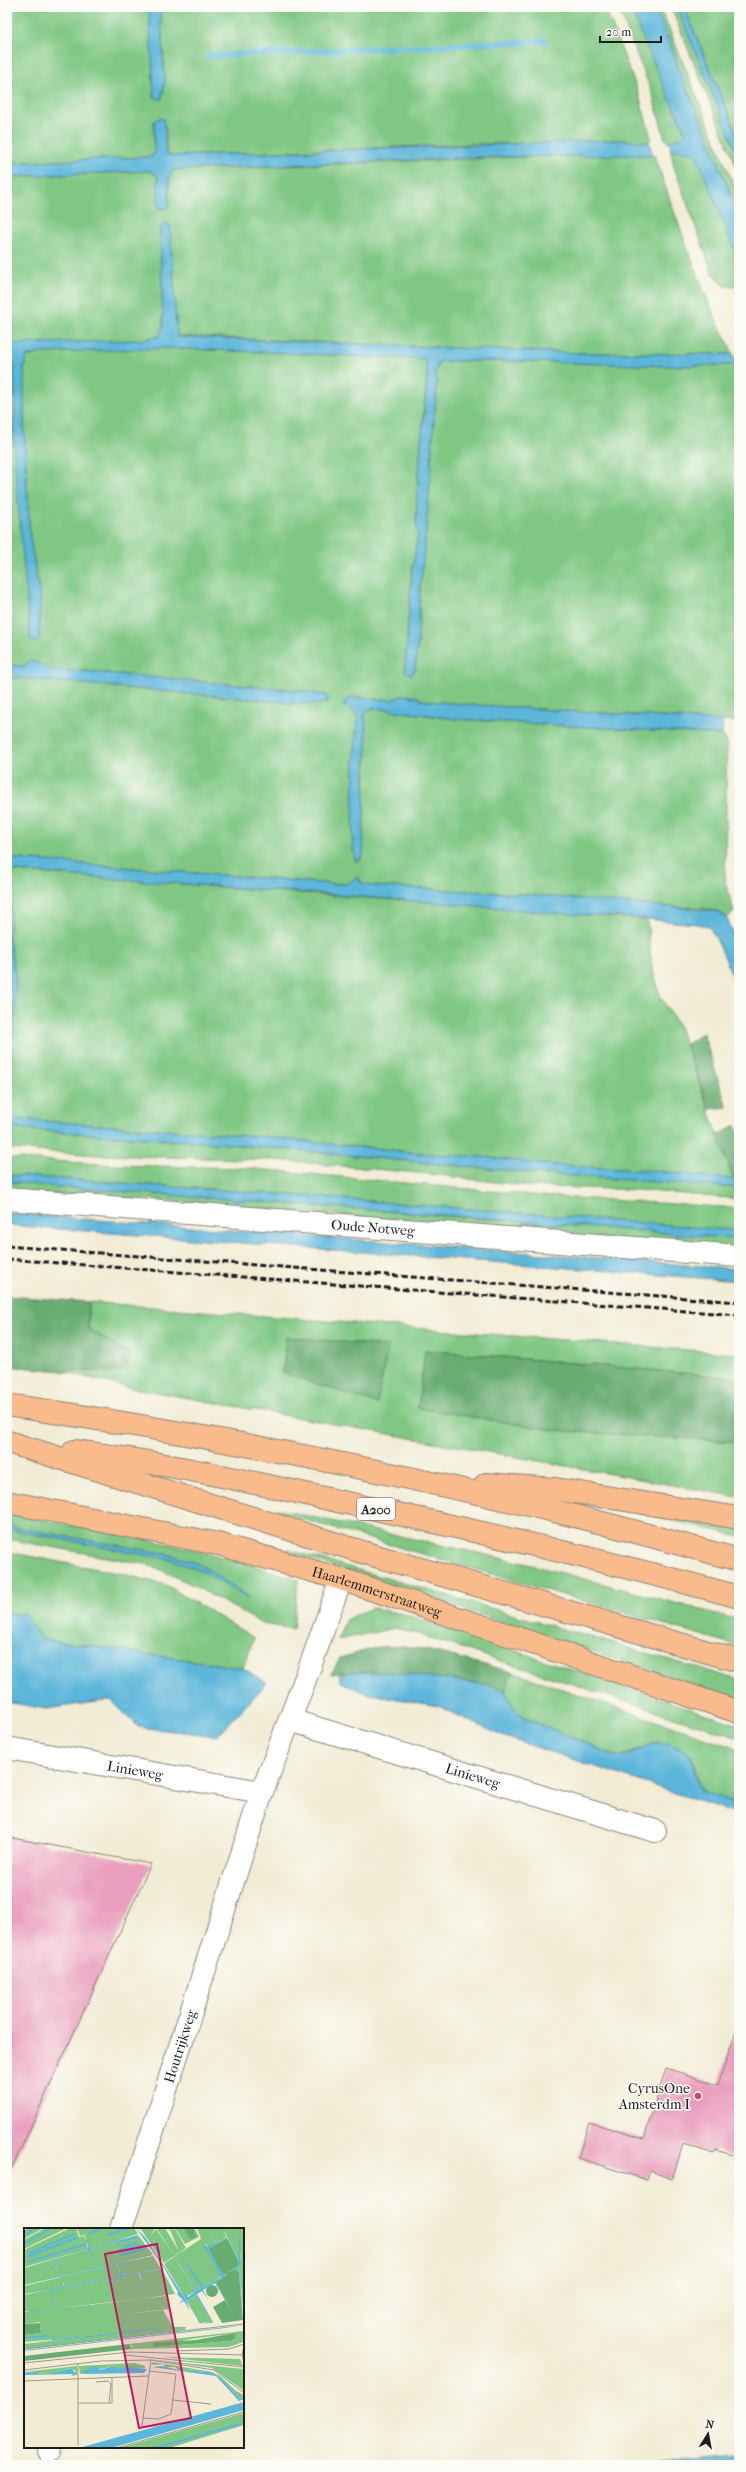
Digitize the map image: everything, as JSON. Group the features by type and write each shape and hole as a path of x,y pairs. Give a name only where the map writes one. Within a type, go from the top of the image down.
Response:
{"main road":[{"path":"7,1405 86,1416 284,1452 411,1478 548,1510 739,1560"},
{"name":"A200","path":"8,1442 90,1453 244,1481 470,1529 619,1564 739,1596"},
{"name":"A200","path":"8,1442 369,1554 739,1661"},
{"path":"411,1478 555,1489 739,1518"},
{"name":"Haarlemmerstraatweg","path":"7,1502 218,1544 341,1579 739,1712"}],"street":[{"name":"Oude Notweg","path":"7,1199 739,1256"},
{"path":"262,1792 290,1720 341,1579"},
{"name":"Linieweg","path":"290,1720 655,1831"},
{"name":"Linieweg","path":"7,1748 262,1792"},
{"name":"Houtrijkweg","path":"121,2228 262,1792"}],"green space":[{"path":"7,7 149,7 154,97 162,98 165,82 160,7 605,7 638,92 651,138 649,142 472,144 172,156 166,154 166,128 154,121 154,155 149,157 7,163"},
{"path":"618,7 630,7 685,133 680,138 668,142 665,139 652,93"},
{"path":"655,7 660,7 739,198 739,215 703,124 678,69 675,55"},
{"path":"671,7 677,7 739,158 739,173"},
{"path":"684,7 739,7 739,139"},
{"path":"670,148 690,151 697,156 739,261 739,287 725,286 712,272 674,167"},
{"path":"602,154 655,155 697,274 715,318 733,354 577,353 177,336 170,225 164,223 160,227 163,327 159,336 142,340 7,344 7,177 150,171 158,176 159,208 166,209 169,206 169,180 172,170"},
{"path":"165,348 424,359 427,363 427,373 418,479 416,521 418,536 412,571 405,666 411,675 415,669 418,639 420,589 426,531 437,381 435,373 439,361 513,361 697,366 736,361 736,357 739,357 739,722 462,704 421,700 404,695 393,700 351,697 344,703 358,717 354,762 353,849 361,860 367,747 365,713 375,708 456,719 722,735 727,741 725,881 734,912 727,918 716,911 700,908 631,905 522,894 372,886 361,883 360,879 346,884 333,884 7,858 7,677 293,703 326,703 325,695 304,691 85,671 51,670 38,665 33,661 24,666 7,665 7,356 13,361 14,366 15,406 13,425 30,639 39,641 40,597 30,537 24,425 23,379 26,357 42,353"},
{"path":"14,871 365,898 481,905 647,920 652,968 661,998 678,1024 734,1180 655,1171 553,1165 483,1157 419,1153 266,1137 15,1119 7,1111 16,980 9,939 11,906 7,891 7,875 11,876"},
{"path":"703,1033 727,1107 709,1109 686,1044"},
{"path":"735,1125 739,1134 739,1180 734,1180 718,1136"},
{"path":"7,1128 229,1144 534,1173 739,1188 739,1199 639,1190 527,1186 439,1175 277,1160 98,1155 7,1149"},
{"path":"7,1158 113,1165 246,1168 543,1196 739,1208 739,1231 320,1197 7,1175"},
{"path":"7,1182 739,1239 739,1250 174,1201 7,1192"},
{"path":"7,1296 89,1302 88,1328 132,1356 123,1371 61,1371 7,1366"},
{"path":"89,1302 739,1354 739,1378 425,1350 418,1408 552,1430 739,1442 739,1497 122,1386 61,1371 123,1371 132,1356 88,1328","holes":["286,1337 388,1346 283,1373"]},
{"path":"286,1337 388,1346 377,1404 283,1373"},
{"path":"425,1350 739,1378 739,1442 552,1430 418,1408"},
{"path":"276,1509 524,1563 739,1620 739,1646 274,1511"},
{"path":"635,1511 739,1527 739,1536"},
{"path":"7,1514 190,1549 263,1568 298,1580 293,1629 263,1624 191,1584 150,1565 7,1539"},
{"path":"286,1549 739,1680 739,1699 288,1552"},
{"path":"7,1552 123,1574 166,1585 254,1638 243,1668 41,1639 25,1614 7,1614"},
{"path":"372,1608 404,1614 739,1725 739,1738 421,1635 395,1628 338,1640 345,1620"},
{"path":"403,1646 436,1652 512,1672 505,1691 475,1683 402,1674 360,1672 331,1674 340,1658 378,1647"},
{"path":"512,1672 739,1749 739,1804 705,1792 698,1782 693,1760 658,1742 621,1756 615,1756 524,1717 514,1709 505,1691"}],"water":[{"path":"149,7 160,7 165,82 161,100 154,97"},
{"path":"630,7 655,7 675,55 678,69 703,124 739,215 739,261 697,156 690,151 672,150 668,141 680,138 685,133 683,125 669,99"},
{"path":"677,7 684,7 739,139 739,158"},
{"path":"160,118 164,119 166,154 172,156 618,140 649,142 652,153 648,155 486,157 172,170 169,180 169,206 166,209 158,207 158,176 150,171 7,177 7,163 149,157 154,155 154,121"},
{"path":"165,223 170,225 177,337 577,353 733,354 736,361 733,365 667,366 513,361 439,361 435,373 437,381 426,531 420,589 418,639 415,669 411,675 405,671 405,666 412,571 418,536 416,521 418,479 427,375 427,366 424,359 165,348 42,353 27,356 24,366 24,425 30,537 40,597 39,641 34,642 30,639 16,478 13,425 15,406 14,366 13,361 7,356 7,344 142,340 159,336 163,327 160,227"},
{"path":"30,660 53,670 85,671 304,691 327,696 328,701 322,704 293,703 7,677 7,665 24,666"},
{"path":"404,695 418,697 421,700 462,704 723,721 722,735 456,719 375,708 368,710 365,714 367,747 365,765 363,855 358,862 355,860 353,849 354,762 358,717 353,710 344,706 344,703 351,697 393,700"},
{"path":"7,858 333,884 346,884 358,877 361,883 372,886 522,894 716,911 727,918 739,948 739,992 711,930 708,927 691,923 16,871 14,871 11,876 7,875"},
{"path":"7,891 12,894 9,938 16,980 7,1111"},
{"path":"7,1111 15,1119 266,1137 419,1153 484,1157 553,1165 655,1171 739,1180 739,1188 534,1173 229,1144 7,1128"},
{"path":"7,1175 320,1197 719,1229 739,1231 739,1239 482,1218 47,1186 7,1182"},
{"path":"7,1213 739,1269 739,1281 7,1225"},
{"path":"7,1526 167,1554 191,1561 204,1567 248,1596 247,1598 204,1572 173,1560 7,1529"},
{"path":"7,1614 25,1614 41,1639 243,1668 267,1683 217,1736 138,1727 111,1700 46,1709 7,1702"},
{"path":"350,1672 399,1673 490,1685 505,1691 514,1709 524,1717 615,1756 625,1756 656,1743 675,1746 691,1755 698,1785 702,1791 739,1804 739,1814 502,1736 438,1706 365,1693 341,1682 339,1675"},
{"path":"739,2455 739,2465 625,2465"}],"building":[{"path":"7,1837 151,1864 7,2179"},
{"path":"736,2031 739,2032 739,2157 716,2150 714,2154 683,2144 672,2179 650,2171 647,2180 578,2158 589,2122 644,2139 666,2068 718,2085"}],"waterway":[{"path":"208,56 546,41"}],"railway":[{"path":"7,1246 739,1302"},
{"path":"7,1259 739,1315"}],"place":[{"name":"CyrusOne Amsterdm I","path":"698,2096"}]}
